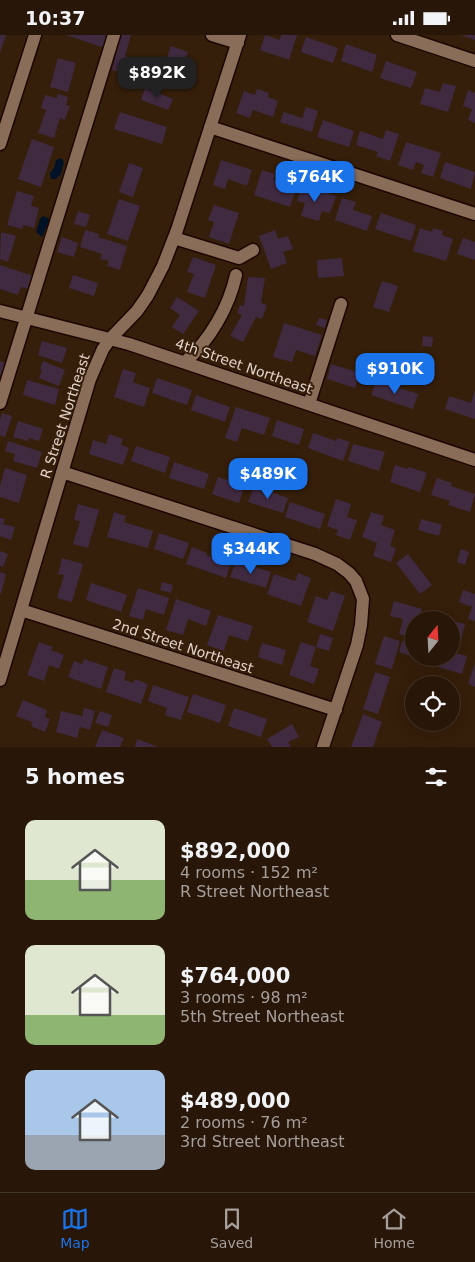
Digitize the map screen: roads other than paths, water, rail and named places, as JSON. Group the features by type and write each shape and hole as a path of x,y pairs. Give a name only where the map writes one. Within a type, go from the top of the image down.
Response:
{"street":[{"path":"0,144 35,35"},
{"path":"0,403 25,317 114,35"},
{"path":"212,35 239,39"},
{"path":"397,35 475,61"},
{"name":"R Street Northeast","path":"1,677 90,379 110,338 132,317 148,295 163,266 174,238 239,39"},
{"path":"210,127 475,214"},
{"path":"174,238 239,258 253,250"},
{"path":"185,362 197,352 226,305 231,296 236,275"},
{"path":"309,404 341,304"},
{"name":"4th Street Northeast","path":"0,311 110,338 475,460"},
{"path":"62,472 315,554 337,564 349,573 356,581 363,599 362,625 323,747"},
{"name":"2nd Street Northeast","path":"21,611 336,710"}],"water":[{"path":"61,158 64,162 61,174 56,179 51,179 50,173 54,168 56,160"},
{"path":"43,216 48,218 49,221 42,237 36,232 40,219"}]}
